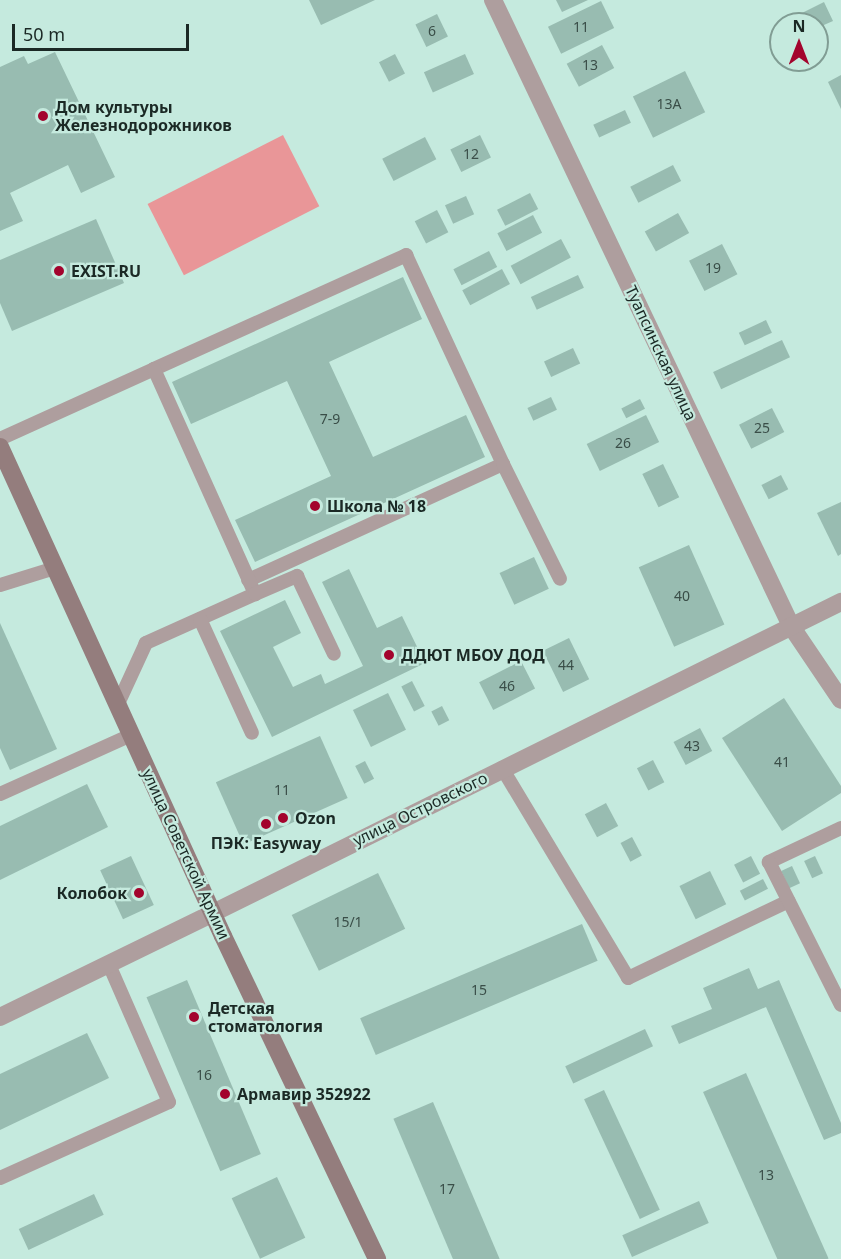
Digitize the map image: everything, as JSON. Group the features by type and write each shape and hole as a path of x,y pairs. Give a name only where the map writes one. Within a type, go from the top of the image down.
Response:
{"main road":[{"name":"улица Советской Армии","path":"0,447 213,913 377,1259"}],"street":[{"name":"Туапсинская улица","path":"493,0 791,626 841,700"},
{"name":"улица Островского","path":"0,1017 111,967 213,913 502,768 841,602"}],"lane":[{"path":"0,439 406,255 503,464 560,579"},
{"path":"154,369 255,594"},
{"path":"248,580 503,464"},
{"path":"0,585 55,568"},
{"path":"117,705 146,643 297,576 334,654"},
{"path":"200,619 252,733"},
{"path":"0,794 131,735"},
{"path":"502,768 628,978 789,901"},
{"path":"841,828 769,862 841,1005"},
{"path":"0,1178 170,1102 111,967"}],"shaded area":[{"path":"283,135 319,206 184,275 148,204"}],"building":[{"path":"309,0 375,0 321,25"},
{"path":"556,0 588,0 562,12"},
{"path":"601,1 614,28 561,54 548,27"},
{"path":"824,2 829,12 804,12"},
{"path":"437,14 448,36 426,47 415,25"},
{"path":"602,45 614,68 579,87 567,64"},
{"name":"Дом культуры Железнодорожников","path":"55,52 115,177 81,193 68,165 10,193 23,221 0,231 0,67 24,56 28,64"},
{"path":"395,54 405,74 389,82 379,62"},
{"path":"465,54 474,74 433,92 424,72"},
{"path":"685,71 705,112 653,138 633,96"},
{"path":"841,75 841,109 828,82"},
{"path":"625,110 631,123 599,137 593,125"},
{"path":"480,135 491,157 461,172 450,149"},
{"path":"425,137 436,159 394,181 382,159"},
{"path":"673,165 681,181 638,203 630,187"},
{"path":"530,193 538,209 505,226 497,210"},
{"path":"466,196 474,214 453,224 445,205"},
{"path":"437,210 448,232 426,244 415,221"},
{"path":"678,213 689,233 656,252 645,231"},
{"path":"533,215 542,233 506,251 497,233"},
{"name":"EXIST.RU","path":"96,219 124,283 12,331 0,303 0,260"},
{"path":"561,239 571,258 521,284 511,266"},
{"path":"722,244 737,274 704,291 689,261"},
{"path":"489,251 497,267 462,285 453,269"},
{"path":"502,269 510,284 470,305 462,290"},
{"path":"578,275 584,288 537,310 531,297"},
{"path":"403,277 422,319 329,362 373,457 466,415 485,457 255,562 235,520 331,476 287,381 191,424 172,382"},
{"path":"766,320 772,333 745,345 739,333"},
{"path":"782,340 790,357 721,389 713,372"},
{"path":"573,348 580,363 551,377 544,362"},
{"path":"551,397 557,410 533,421 527,408"},
{"path":"640,399 645,409 626,418 621,409"},
{"path":"772,408 784,432 751,449 739,425"},
{"path":"646,415 659,442 600,471 587,444"},
{"path":"663,464 679,497 659,507 642,474"},
{"path":"781,475 788,489 769,499 761,485"},
{"path":"841,502 841,554 838,556 817,513"},
{"path":"689,545 724,624 674,647 639,567"},
{"path":"534,557 549,589 514,605 500,573"},
{"name":"ДДЮТ МБОУ ДОД","path":"349,569 377,628 402,616 425,663 272,737 220,631 285,600 301,633 273,647 293,687 321,674 325,684 363,666 322,582"},
{"path":"0,623 57,749 10,770 0,748"},
{"path":"569,638 589,679 563,692 543,651"},
{"path":"521,661 535,689 493,710 479,682"},
{"path":"412,681 425,706 414,711 401,686"},
{"path":"388,693 406,730 371,747 353,710"},
{"path":"784,698 841,786 841,793 782,831 722,738"},
{"path":"442,706 449,720 439,726 431,711"},
{"path":"700,728 712,751 686,765 674,742"},
{"path":"320,736 348,798 244,844 216,782"},
{"path":"653,760 664,782 648,790 637,768"},
{"path":"365,761 374,779 364,784 355,766"},
{"path":"87,784 108,827 0,880 0,826"},
{"path":"606,803 618,826 597,837 585,814"},
{"path":"632,837 642,856 630,862 621,843"},
{"path":"131,856 154,905 123,919 100,870"},
{"path":"751,856 760,874 743,882 734,865"},
{"path":"815,856 823,873 812,878 804,861"},
{"path":"792,866 800,883 789,888 781,871"},
{"path":"710,871 726,904 696,919 679,886"},
{"path":"378,873 405,929 319,971 292,915"},
{"path":"763,879 768,889 745,901 740,891"},
{"path":"582,924 598,961 376,1055 360,1018"},
{"path":"749,968 758,989 779,980 841,1123 841,1133 824,1140 766,1007 679,1044 671,1026 712,1009 703,988"},
{"path":"187,980 261,1154 220,1171 146,997"},
{"path":"645,1029 653,1046 573,1083 565,1066"},
{"path":"87,1033 109,1078 0,1130 0,1074"},
{"path":"746,1073 829,1258 777,1259 703,1092"},
{"path":"604,1090 660,1210 640,1219 584,1099"},
{"path":"433,1102 500,1259 453,1259 393,1119"},
{"path":"277,1177 305,1238 260,1259 232,1198"},
{"path":"94,1194 104,1215 28,1250 19,1229"},
{"path":"699,1201 709,1223 632,1257 622,1235"}],"place":[{"name":"Дом культуры Железнодорожников","path":"43,116"},
{"name":"EXIST.RU","path":"59,271"},
{"name":"Школа № 18","path":"315,506"},
{"name":"ДДЮТ МБОУ ДОД","path":"389,655"},
{"name":"Ozon","path":"283,818"},
{"name":"ПЭК: Easyway","path":"266,824"},
{"name":"Колобок","path":"139,893"},
{"name":"Детская стоматология","path":"194,1017"},
{"name":"Армавир 352922","path":"225,1094"}]}
